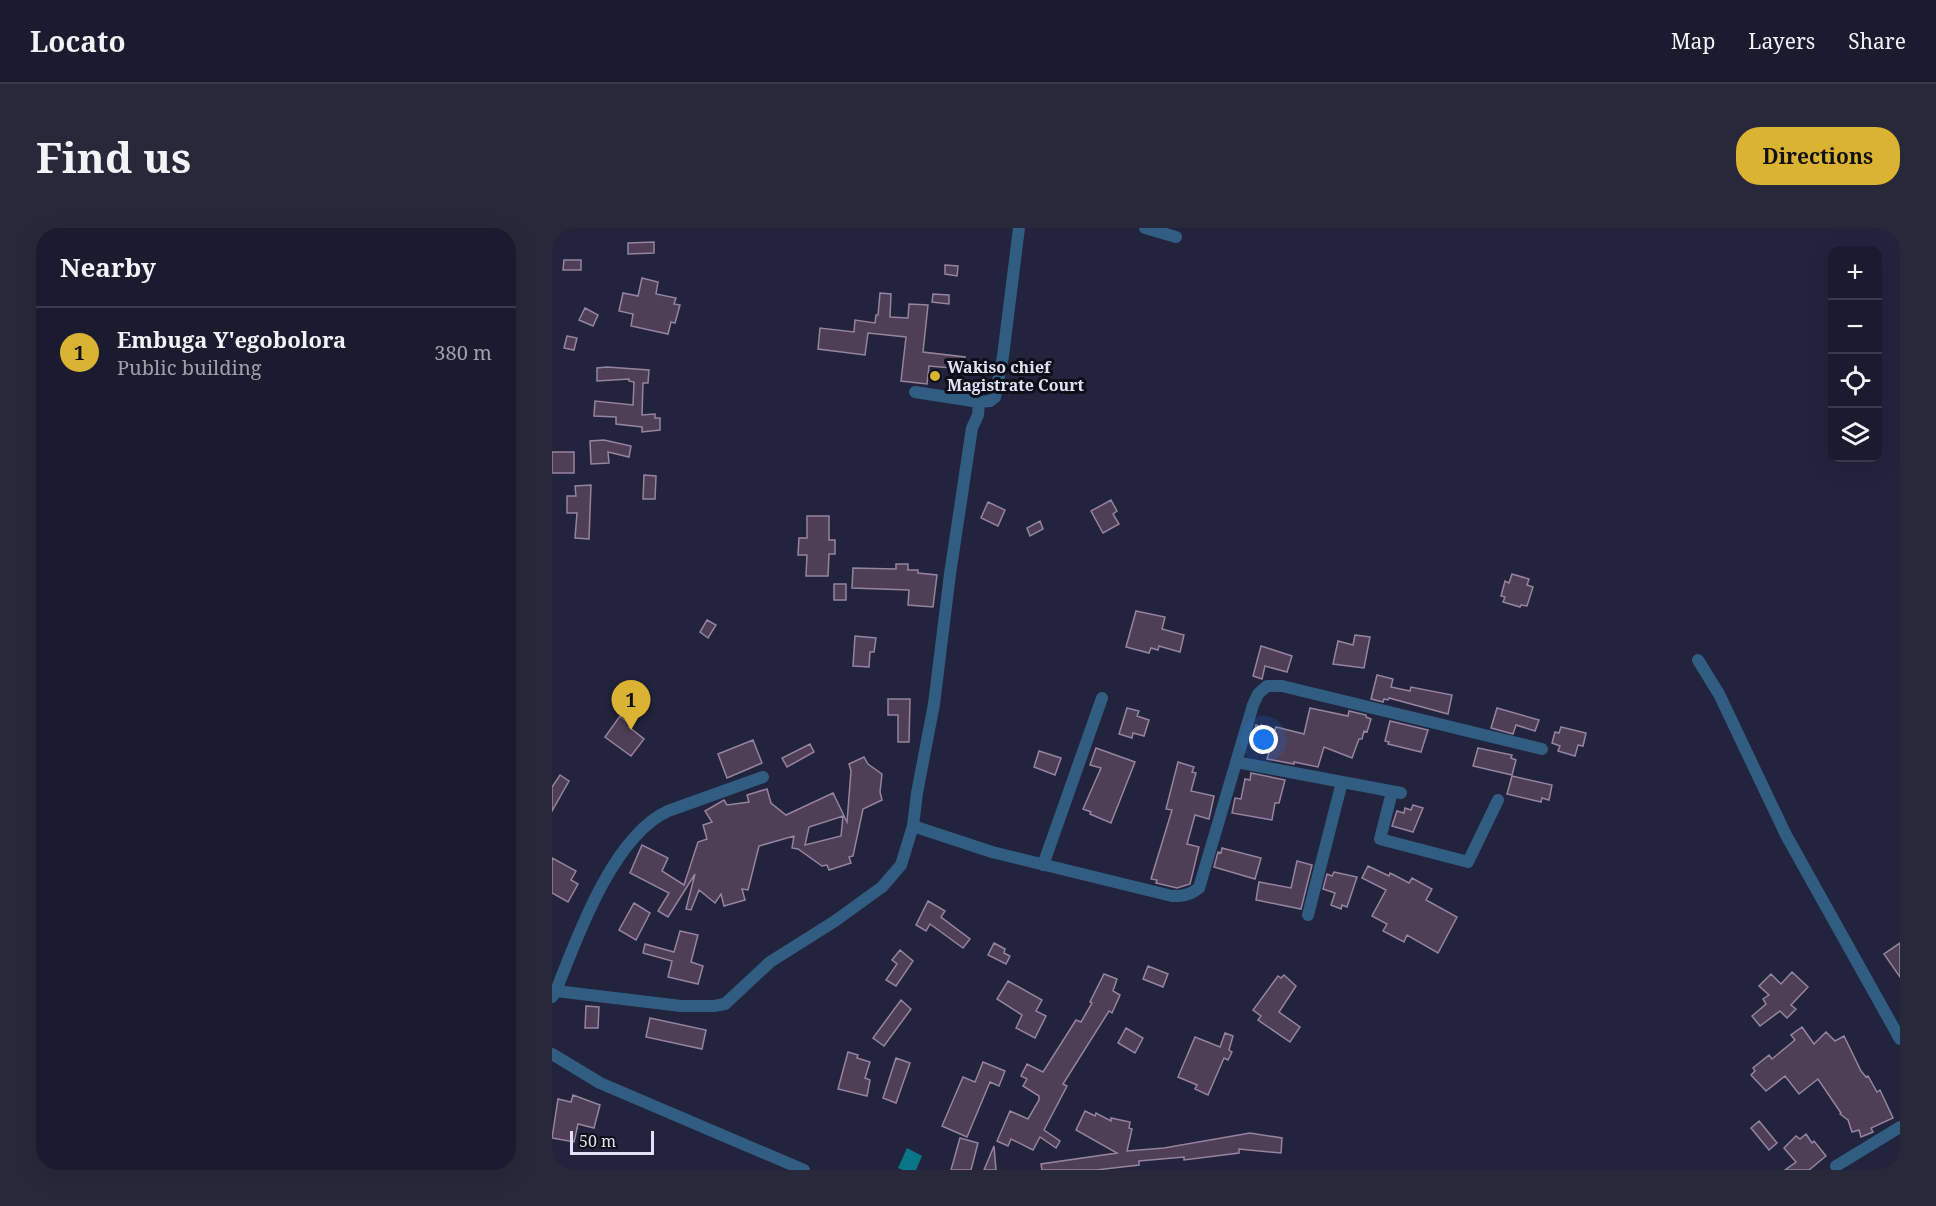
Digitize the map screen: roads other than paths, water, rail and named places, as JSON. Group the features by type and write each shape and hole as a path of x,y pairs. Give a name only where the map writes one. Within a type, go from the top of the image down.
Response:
{"street":[{"path":"915,392 979,402 990,401 995,397 1003,356 1019,228"},
{"path":"1145,228 1176,237"},
{"path":"763,777 668,811 644,826 611,867 554,994 681,1006 725,1004 770,962 835,921 882,887 901,865 913,826 934,704 960,501 972,428 978,415 979,402"},
{"path":"1698,660 1719,694 1786,835 1900,1039"},
{"path":"913,826 992,852 1043,865 1172,896 1192,894 1199,888 1253,705 1258,694 1267,686 1282,686 1542,749"},
{"path":"1043,865 1102,698"},
{"path":"1236,762 1396,792 1380,839 1468,862 1498,800"},
{"path":"1308,915 1342,782"},
{"path":"552,1054 600,1083 804,1170"},
{"path":"1836,1166 1900,1127"}],"place":[{"name":"Wakiso chief Magistrate Court","path":"935,376"},
{"name":"Embuga Y'egobolora","path":"631,730"}]}
